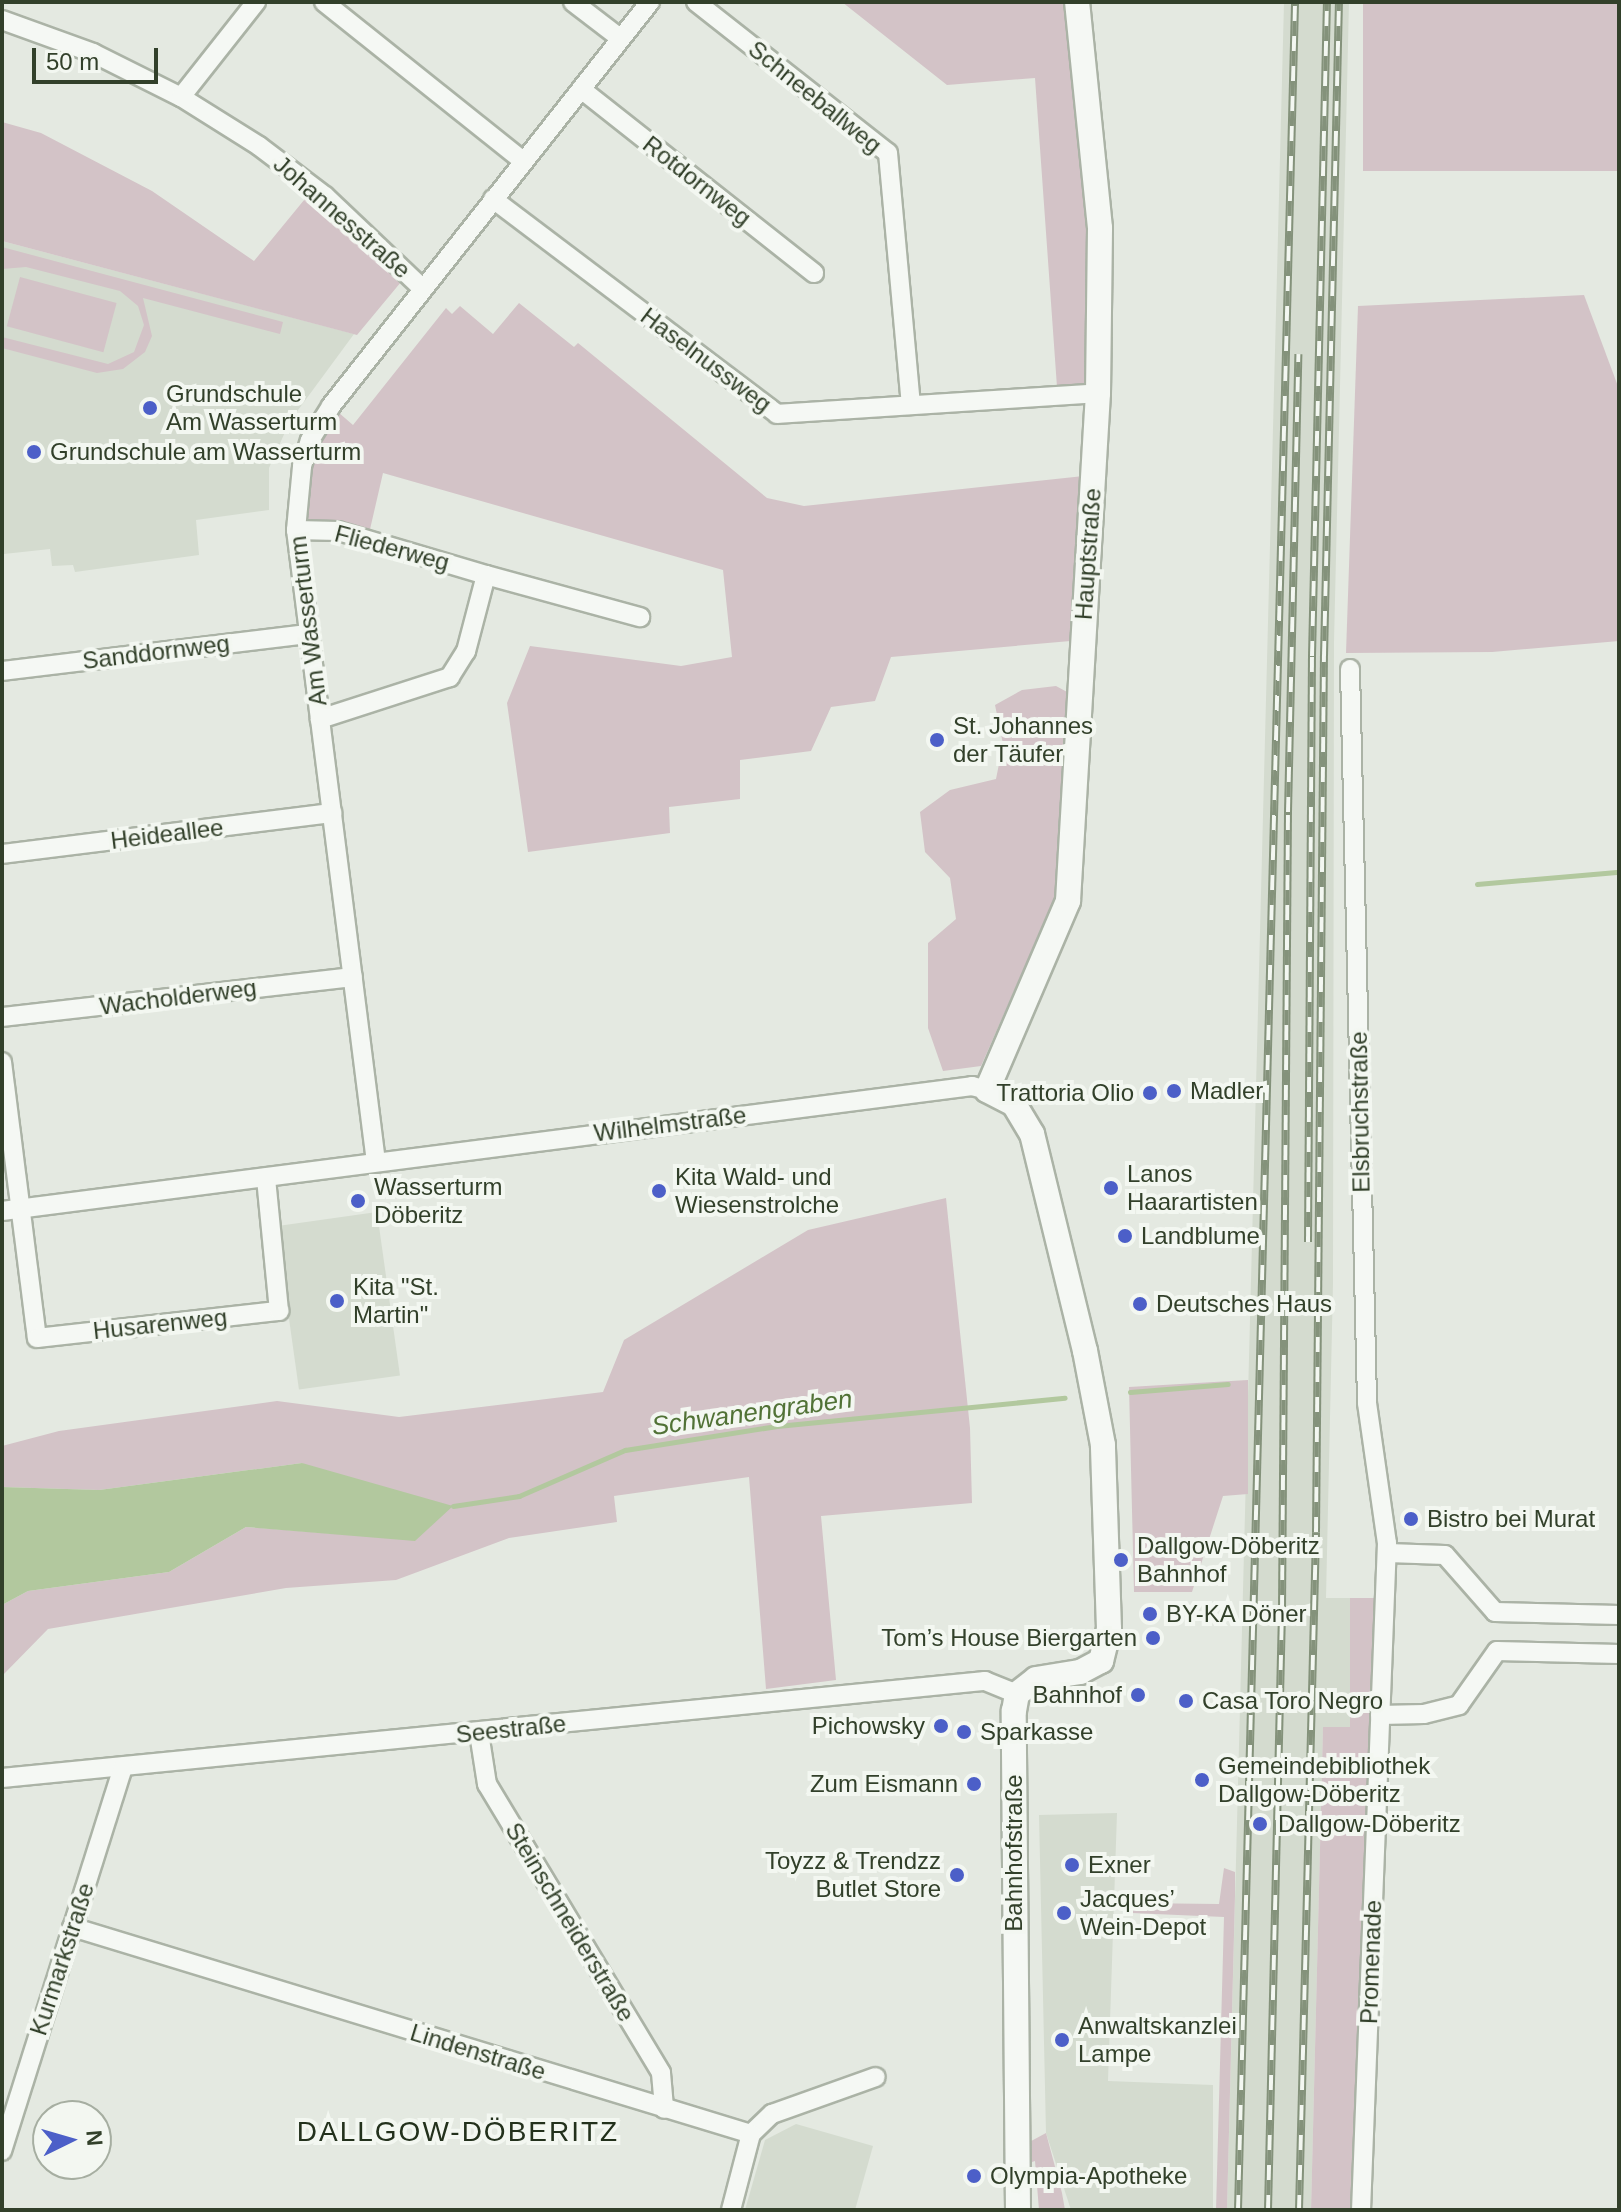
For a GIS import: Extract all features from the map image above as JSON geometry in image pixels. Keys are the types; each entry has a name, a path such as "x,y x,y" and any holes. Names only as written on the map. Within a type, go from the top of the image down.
{"street":[{"path":"181,97 256,2"},
{"path":"324,2 522,160"},
{"path":"573,2 620,38"},
{"name":"Am Wasserturm","path":"376,1162 296,530 310,440 522,160 650,2"},
{"name":"Schneeballweg","path":"696,2 888,153 911,405"},
{"name":"Hauptstraße","path":"987,1090 1068,901 1098,393 1100,228 1077,2"},
{"name":"Johannesstraße","path":"2,20 93,53 181,97 299,175 423,289"},
{"name":"Rotdornweg","path":"581,89 814,273"},
{"name":"Haselnussweg","path":"493,199 768,409 787,415 1098,393"},
{"name":"Fliederweg","path":"296,530 353,535 640,617"},
{"path":"320,719 450,677 466,651 486,575"},
{"name":"Sanddornweg","path":"2,671 309,634"},
{"name":"Elsbruchstraße","path":"1350,669 1367,1403 1386,1508 1388,1553 1380,1715"},
{"name":"Heideallee","path":"2,854 332,813"},
{"name":"Wacholderweg","path":"2,1017 353,977"},
{"path":"2,1062 22,1209"},
{"name":"Wilhelmstraße","path":"2,1211 972,1086 987,1090"},
{"path":"987,1090 1014,1104 1032,1134 1099,1415 1105,1478 1106,1651 1093,1668 1036,1679 1017,1694"},
{"name":"Husarenweg","path":"22,1209 37,1338 279,1311 266,1178"},
{"path":"1388,1553 1432,1551 1459,1566 1495,1612 1619,1615"},
{"path":"1380,1715 1441,1711 1459,1705 1469,1695 1497,1651 1619,1654"},
{"name":"Seestraße","path":"2,1778 985,1681 1017,1694"},
{"name":"Bahnhofstraße","path":"1017,1694 1018,2210"},
{"name":"Promenade","path":"1361,2210 1380,1715"},
{"name":"Steinschneiderstraße","path":"479,1733 487,1784 661,2073 664,2109"},
{"name":"Kurmarkstraße","path":"2,2151 7,2117 123,1767"},
{"name":"Lindenstraße","path":"72,1927 751,2134"},
{"path":"731,2210 751,2134 772,2114 876,2077"}],"shaded area":[{"path":"842,2 1069,2 1093,233 1088,387 1057,387 1035,78 947,85"},
{"path":"1284,2 1349,2 1334,642 1333,1283 1326,1598 1350,1598 1350,1728 1323,1728 1311,2210 1227,2210"},
{"path":"1363,2 1619,2 1619,171 1363,171"},
{"path":"2,122 41,133 152,191 254,261 309,194 401,282 357,335 2,241"},
{"name":"Grundschule Am Wasserturm","path":"2,241 354,334 290,421 269,468 269,510 196,520 199,555 75,572 73,565 52,566 50,549 4,554"},
{"path":"2,247 283,322 280,334 143,298 152,336 145,352 123,369 97,373 2,348 2,337 108,364 134,352 144,325 138,306 120,291 26,267 2,269"},
{"path":"20,277 117,303 103,352 7,326"},
{"path":"1584,295 1619,389 1619,641 1492,652 1346,653 1358,306"},
{"path":"519,303 574,347 578,343 767,498 804,506 1093,475 1082,640 891,657 875,701 831,707 811,751 740,760 740,799 669,807 670,833 528,852 507,703 530,646 681,666 732,657 723,570 383,473 368,538 296,530 302,466 331,406 353,425 446,308 452,314 460,306 493,334"},
{"path":"1056,686 1069,693 1056,896 981,1066 943,1071 928,1028 928,943 956,919 950,878 925,852 920,812 950,790 996,779 1003,744 995,705 1022,690"},
{"path":"946,1198 970,1428 972,1503 821,1516 836,1680 766,1689 749,1477 614,1496 617,1522 509,1538 396,1580 286,1588 48,1629 2,1676 2,1605 28,1591 169,1572 246,1527 415,1540 302,1463 99,1490 2,1487 2,1446 59,1431 277,1401 399,1417 603,1392 624,1340 808,1230"},
{"name":"Kita \"St. Martin\"","path":"377,1212 400,1375 299,1390 276,1226"},
{"path":"1248,1380 1248,1494 1223,1496 1192,1592 1134,1592 1129,1387"},
{"path":"302,1463 453,1506 415,1541 246,1527 169,1572 28,1591 2,1605 2,1487 99,1490"},
{"path":"1350,1598 1379,1598 1355,2210 1311,2210 1323,1727 1350,1727"},
{"path":"1117,1813 1108,2081 1213,2085 1213,2210 1071,2210 1046,2133 1039,1815"},
{"path":"1224,1868 1235,1872 1235,1896 1227,2210 1216,2210 1224,1917 1132,1913 1132,1903 1219,1904"},
{"path":"796,2124 873,2146 855,2210 745,2210 765,2140"},
{"path":"1046,2133 1065,2210 1039,2210 1035,2161 1023,2165 1022,2146"}],"waterway":[{"path":"1477,884 1616,872"},
{"name":"Schwanengraben","path":"1130,1392 1228,1384"},
{"name":"Schwanengraben","path":"453,1506 519,1496 625,1450 777,1426 1065,1398"}],"railway":[{"path":"1238,2210 1295,2"},
{"path":"1308,1242 1312,656 1327,2"},
{"path":"1299,2210 1316,1532 1324,656 1339,2"},
{"path":"1268,2210 1282,1610 1288,812 1298,354"}],"place":[{"name":"Grundschule Am Wasserturm","path":"150,408"},
{"name":"Grundschule am Wasserturm","path":"34,452"},
{"name":"St. Johannes der Täufer","path":"937,740"},
{"name":"Madler","path":"1174,1091"},
{"name":"Trattoria Olio","path":"1150,1093"},
{"name":"Lanos Haarartisten","path":"1111,1188"},
{"name":"Kita Wald- und Wiesenstrolche","path":"659,1191"},
{"name":"Wasserturm Döberitz","path":"358,1201"},
{"name":"Landblume","path":"1125,1236"},
{"name":"Kita \"St. Martin\"","path":"337,1301"},
{"name":"Deutsches Haus","path":"1140,1304"},
{"name":"Bistro bei Murat","path":"1411,1519"},
{"name":"Dallgow-Döberitz Bahnhof","path":"1121,1560"},
{"name":"BY-KA Döner","path":"1150,1614"},
{"name":"Tom’s House Biergarten","path":"1153,1638"},
{"name":"Bahnhof","path":"1138,1695"},
{"name":"Casa Toro Negro","path":"1186,1701"},
{"name":"Pichowsky","path":"941,1726"},
{"name":"Sparkasse","path":"964,1732"},
{"name":"Gemeindebibliothek Dallgow-Döberitz","path":"1202,1780"},
{"name":"Zum Eismann","path":"974,1784"},
{"name":"Dallgow-Döberitz","path":"1260,1824"},
{"name":"Exner","path":"1072,1865"},
{"name":"Toyzz & Trendzz Butlet Store","path":"957,1875"},
{"name":"Jacques’ Wein-Depot","path":"1064,1913"},
{"name":"Anwaltskanzlei Lampe","path":"1062,2040"},
{"name":"Olympia-Apotheke","path":"974,2176"}],"district":[{"name":"DALLGOW-DÖBERITZ","path":"458,2132"}]}
